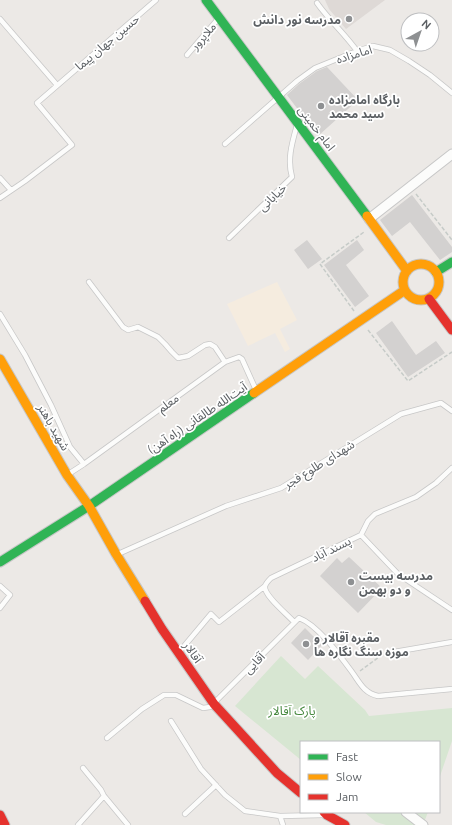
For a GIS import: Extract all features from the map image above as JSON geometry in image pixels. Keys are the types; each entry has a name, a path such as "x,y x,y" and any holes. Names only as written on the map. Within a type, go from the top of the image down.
{"street":[{"name":"امام خمینی","path":"206,0 408,271"},
{"path":"372,222 410,186 452,154"},
{"path":"436,272 452,262"},
{"path":"422,264 432,268 436,272 439,278 439,284 438,290 434,295 429,299 418,300 408,295 405,290 403,280 412,267 422,264"},
{"name":"(راه آهن) آیت‌الله طالقانی","path":"0,562 89,506 405,290"},
{"path":"429,299 452,330"},
{"name":"شهید باهنر","path":"0,359 67,475 89,506"},
{"name":"آقالار","path":"89,506 116,554 162,629 214,704 277,773 300,792"},
{"path":"407,813 423,825"},
{"path":"326,814 345,825"},
{"path":"0,815 5,825"}],"lane":[{"name":"حسین جهان پیما","path":"11,190 72,145 37,103 156,0"},
{"path":"317,3 323,12 358,51"},
{"name":"ملاپرور","path":"187,55 219,18"},
{"path":"0,19 57,85"},
{"name":"امامزاده","path":"225,144 298,80 315,68 373,46 390,50 409,61 430,75 452,93"},
{"name":"خیابانی","path":"229,238 292,177 289,168 290,155 297,122"},
{"path":"0,178 11,190 0,198"},
{"path":"89,282 123,327 128,330 138,327 158,337 178,358 188,356 205,345 210,344 215,347 225,362 239,357 242,359 257,391"},
{"path":"0,314 25,355 51,405 70,447 84,464"},
{"name":"معلم","path":"67,475 225,362"},
{"name":"شهدای طلوع فجر","path":"116,554 226,506 281,488 401,414 441,403 452,411"},
{"name":"پسند آباد","path":"178,652 211,614 219,622 265,586 271,578 361,535 368,521 375,514 416,497 452,468"},
{"path":"361,535 398,574 452,610"},
{"path":"0,586 10,596 0,608"},
{"path":"265,586 270,598 294,622 299,618 310,624 323,636 365,690 372,695 378,696 452,689"},
{"name":"آقایی","path":"214,704 294,622"},
{"path":"394,652 452,642"},
{"path":"107,738 142,709 164,695 176,695 203,708 210,707 214,704"},
{"path":"171,721 201,769 225,795 245,811 280,816 326,814"},
{"path":"82,768 128,825"},
{"path":"185,814 216,785"},
{"path":"78,825 104,796"},
{"path":"280,816 283,825"}],"path":[{"path":"410,186 452,240"},
{"path":"372,222 320,264 360,320 408,381 452,352"},
{"path":"354,675 379,657 394,652"}],"shaded area":[{"name":"مدرسه نور دانش","path":"325,0 385,0 346,29 329,9"},
{"path":"277,282 297,320 280,329 290,349 285,352 275,333 248,346 227,304"}],"green space":[{"name":"پارک آقالار","path":"281,656 305,679 318,666 365,710 369,716 452,708 452,741 440,776 440,741 300,741 300,759 235,706"},
{"path":"365,813 428,813 423,825 386,825 376,822"}],"building":[{"name":"بارگاه امامزاده سید محمد","path":"327,67 358,100 318,136 287,95 317,71"},
{"path":"412,195 452,247 452,252 440,260 410,222 392,236 380,220"},
{"path":"307,240 322,259 308,269 294,250"},
{"path":"357,240 364,250 346,265 369,296 355,307 324,265"},
{"path":"392,321 416,355 436,341 445,353 408,377 376,333"},
{"name":"مدرسه بیست و دو بهمن","path":"349,557 382,588 358,613 320,576 337,558 342,563"},
{"name":"مقبره آقالار و موزه سنگ نگاره ها","path":"305,628 322,645 308,660 291,643"}],"traffic: fast":[{"path":"206,0 367,216"},
{"path":"436,272 452,262"},
{"path":"0,562 89,506 254,393"}],"traffic: slow":[{"path":"367,216 407,271"},
{"path":"424,264 434,269 438,275 439,282 438,289 434,295 428,299 418,300 408,295 404,289 403,279 408,269 414,265 424,264"},
{"path":"254,393 405,290"},
{"path":"0,359 67,475 89,506 145,601"}],"traffic: jam":[{"path":"429,299 452,330"},
{"path":"145,601 162,629 214,704 277,773 300,792"},
{"path":"325,813 345,825"},
{"path":"0,815 5,825"}],"place":[{"name":"مدرسه نور دانش","path":"349,19"},
{"name":"بارگاه امامزاده سید محمد","path":"321,106"},
{"name":"مدرسه بیست و دو بهمن","path":"351,582"},
{"name":"مقبره آقالار و موزه سنگ نگاره ها","path":"306,644"}]}
